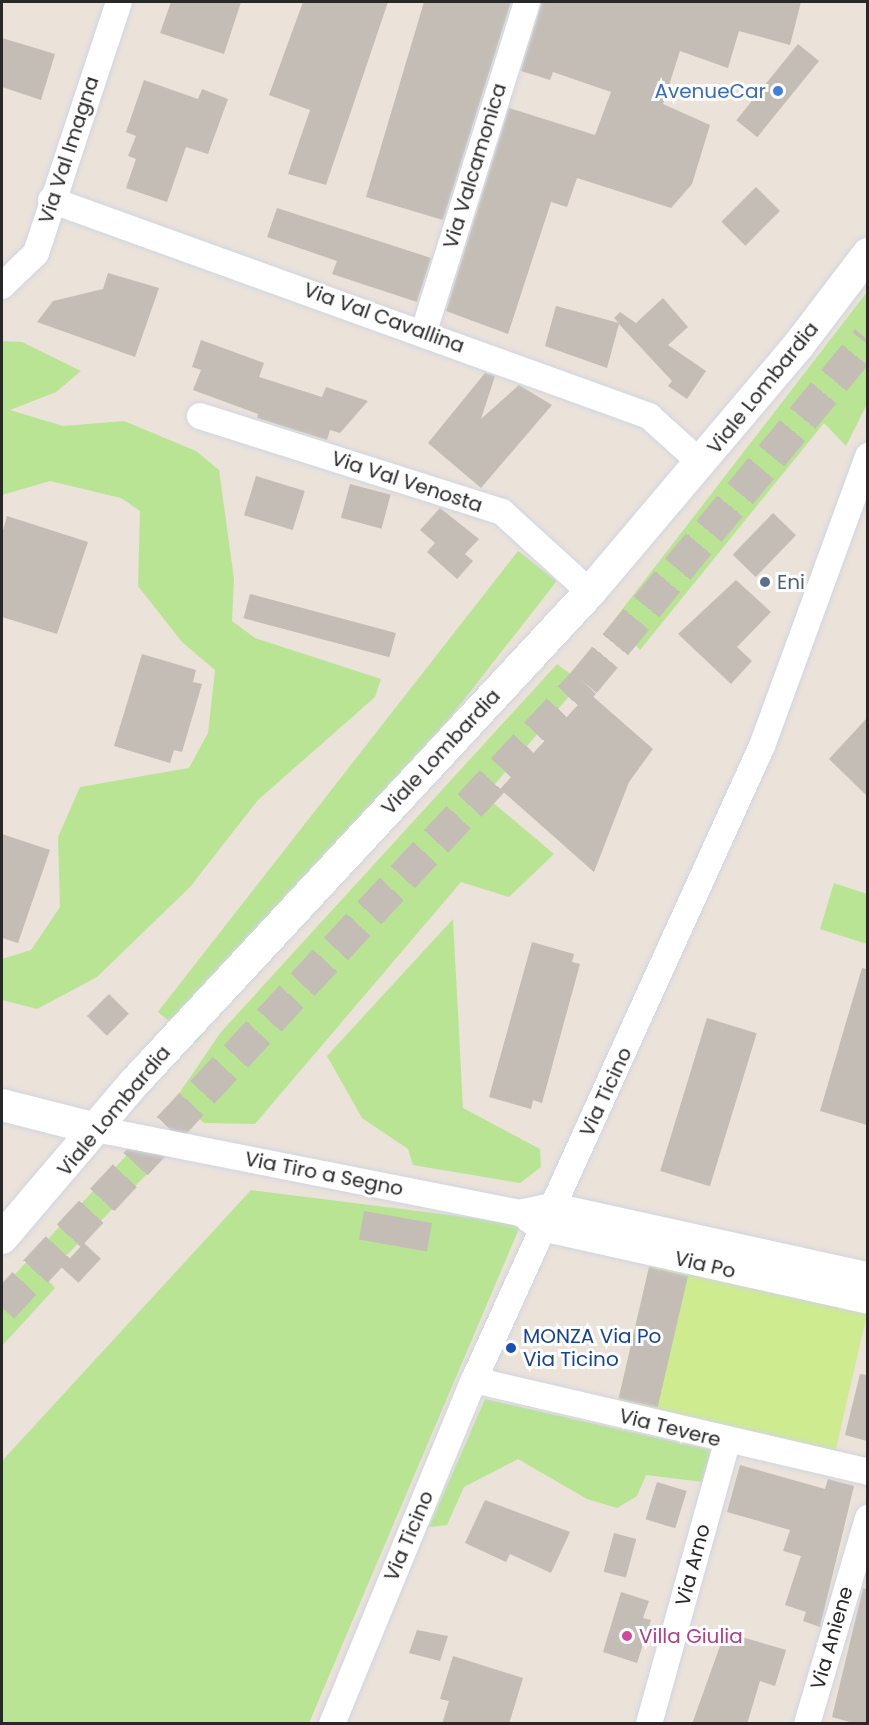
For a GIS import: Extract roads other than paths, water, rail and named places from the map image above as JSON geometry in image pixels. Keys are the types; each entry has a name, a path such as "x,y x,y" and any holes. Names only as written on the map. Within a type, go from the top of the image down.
{"street":[{"name":"Via Val Imagna","path":"2,286 36,253 51,200 119,2"},
{"name":"Via Valcamonica","path":"424,332 527,2"},
{"name":"Via Val Cavallina","path":"51,200 424,332 649,416 701,463"},
{"name":"Viale Lombardia","path":"2,1238 96,1129 590,592 701,463 867,254"},
{"name":"Via Val Venosta","path":"200,416 502,512 590,592"},
{"name":"Via Ticino","path":"332,1724 474,1380 762,746 867,456"},
{"path":"2,1106 96,1129"},
{"name":"Via Tiro a Segno","path":"96,1129 548,1217"},
{"name":"Via Po","path":"548,1217 867,1275"},
{"name":"Via Po","path":"548,1217 867,1301"},
{"name":"Via Tevere","path":"474,1380 727,1442 867,1472"},
{"name":"Via Arno","path":"649,1724 727,1442"},
{"name":"Via Aniene","path":"807,1724 867,1518"}],"tunnel":[{"path":"2,1307 584,682 868,339"}],"place":[{"name":"AvenueCar","path":"778,91"},
{"name":"Eni","path":"765,582"},
{"name":"MONZA Via Po Via Ticino","path":"511,1348"},
{"name":"Villa Giulia","path":"627,1636"}]}
